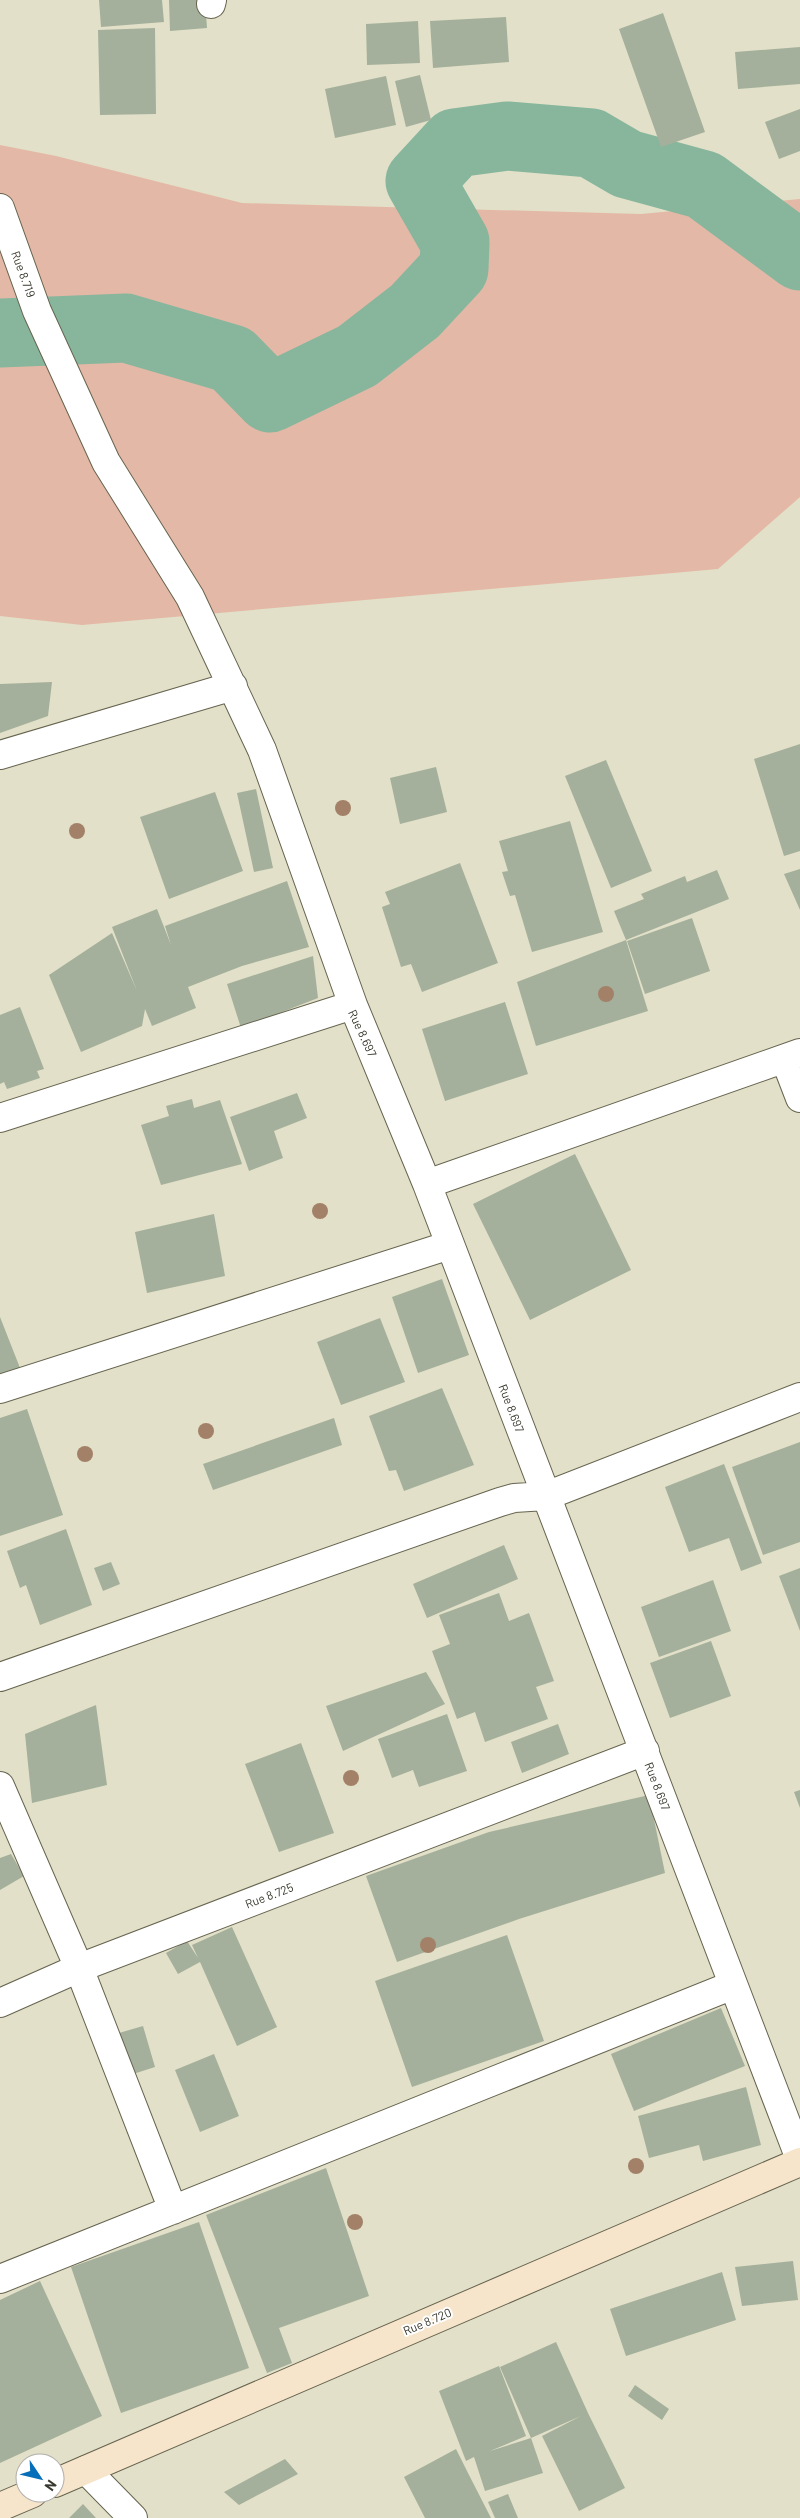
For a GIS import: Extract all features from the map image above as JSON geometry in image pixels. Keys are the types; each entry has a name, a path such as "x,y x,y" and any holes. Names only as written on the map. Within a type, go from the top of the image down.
{"main road":[{"name":"Rue 8.720","path":"65,2479 800,2160"},
{"path":"0,2507 15,2501"}],"street":[{"name":"Rue 8.719","path":"0,208 37,311 106,462 190,597 262,750 353,1005"},
{"path":"0,755 233,686"},
{"name":"Rue 8.697","path":"0,1118 353,1005 427,1184 800,2160"},
{"path":"427,1184 793,1056 800,1098"},
{"path":"0,1389 450,1245"},
{"path":"0,1677 500,1502 514,1498 546,1496 800,1397"},
{"name":"Rue 8.725","path":"0,2003 79,1968 645,1751"},
{"path":"0,1786 79,1968 173,2210"},
{"path":"0,2279 733,1985"},
{"path":"86,2470 133,2518"}],"shaded area":[{"path":"0,145 56,156 242,203 641,214 800,199 800,497 718,569 82,625 0,616"}],"building":[{"path":"99,0 162,0 164,22 101,27"},
{"path":"169,0 205,0 207,28 170,31"},
{"path":"663,13 705,132 661,147 619,29"},
{"path":"506,17 509,62 433,68 430,21"},
{"path":"418,21 420,63 367,65 366,24"},
{"path":"155,28 156,114 100,115 98,30"},
{"path":"800,47 800,84 738,89 735,52"},
{"path":"420,75 431,120 406,127 395,81"},
{"path":"386,76 396,125 335,138 325,89"},
{"path":"800,109 800,151 779,159 765,122"},
{"path":"52,682 48,716 0,733 0,684"},
{"path":"800,744 800,851 784,856 754,759"},
{"path":"606,760 652,871 611,888 565,776"},
{"path":"436,767 447,812 400,824 390,778"},
{"path":"256,789 273,868 254,872 237,793"},
{"path":"215,792 243,871 169,899 140,817"},
{"path":"570,821 603,932 532,952 515,895 510,896 502,872 508,871 499,841"},
{"path":"460,863 498,963 422,992 411,964 401,967 382,907 390,904 385,892"},
{"path":"800,869 800,910 784,874"},
{"path":"717,870 729,899 626,940 614,911 644,899 641,894 685,876 687,882"},
{"path":"287,881 309,947 242,966 188,987 196,1008 152,1026 145,1009 142,1026 81,1052 49,975 112,933 137,991 112,927 157,909 171,945 165,926"},
{"path":"692,918 710,971 645,994 627,941"},
{"path":"626,940 648,1011 536,1046 517,982"},
{"path":"313,956 318,998 241,1028 227,984"},
{"path":"505,1002 528,1074 445,1101 422,1029"},
{"path":"20,1007 44,1069 37,1071 40,1078 7,1089 4,1082 0,1084 0,1015"},
{"path":"297,1093 307,1118 274,1131 283,1158 249,1171 230,1117"},
{"path":"192,1099 194,1108 220,1100 242,1164 161,1185 141,1125 169,1116 166,1106"},
{"path":"575,1154 631,1270 530,1320 473,1204"},
{"path":"214,1214 225,1276 147,1293 135,1232"},
{"path":"442,1279 469,1355 418,1373 392,1297"},
{"path":"0,1317 22,1373 0,1381"},
{"path":"380,1318 405,1382 341,1405 317,1342"},
{"path":"442,1388 474,1465 404,1491 396,1470 389,1471 369,1416"},
{"path":"27,1409 63,1515 0,1536 0,1418"},
{"path":"334,1418 342,1445 213,1490 203,1464"},
{"path":"800,1442 800,1542 763,1555 732,1467"},
{"path":"724,1464 762,1563 741,1571 729,1538 689,1552 665,1487"},
{"path":"66,1529 92,1605 40,1625 26,1585 20,1588 7,1551"},
{"path":"504,1545 518,1579 427,1618 413,1584"},
{"path":"111,1562 120,1584 103,1591 94,1568"},
{"path":"800,1568 800,1631 779,1576"},
{"path":"713,1580 731,1631 659,1657 641,1607"},
{"path":"499,1593 509,1621 529,1613 554,1681 536,1687 548,1719 485,1742 475,1712 457,1719 432,1651 450,1644 439,1615"},
{"path":"711,1641 731,1696 670,1718 650,1663"},
{"path":"426,1672 445,1704 343,1751 326,1706"},
{"path":"96,1705 107,1785 32,1803 25,1734"},
{"path":"447,1714 467,1771 419,1787 413,1770 392,1778 378,1739"},
{"path":"558,1724 569,1754 522,1773 511,1742"},
{"path":"301,1743 334,1833 279,1852 245,1764"},
{"path":"800,1790 800,1808 794,1792"},
{"path":"649,1795 665,1873 519,1919 397,1962 366,1876 489,1832"},
{"path":"11,1854 24,1876 0,1890 0,1858"},
{"path":"232,1927 277,2027 237,2046 200,1962 178,1974 166,1953 187,1941 198,1958 192,1945"},
{"path":"507,1935 544,2041 412,2087 375,1981"},
{"path":"721,2008 745,2066 634,2111 611,2054"},
{"path":"143,2026 155,2067 130,2075 119,2033"},
{"path":"214,2054 239,2116 200,2132 175,2070"},
{"path":"746,2087 761,2145 703,2161 699,2145 649,2158 638,2116"},
{"path":"326,2168 369,2296 279,2328 292,2363 267,2373 206,2215"},
{"path":"199,2222 249,2368 121,2413 71,2267"},
{"path":"793,2261 798,2300 742,2306 735,2267"},
{"path":"722,2272 736,2320 626,2356 610,2309"},
{"path":"40,2281 102,2416 22,2453 15,2453 15,2456 0,2463 0,2300"},
{"path":"556,2342 625,2488 579,2511 542,2436 581,2416 531,2438 500,2367"},
{"path":"499,2366 526,2436 490,2451 531,2438 543,2473 485,2491 474,2457 466,2461 439,2391"},
{"path":"635,2385 669,2409 662,2420 628,2396"},
{"path":"456,2449 491,2518 425,2518 404,2477"},
{"path":"285,2459 298,2474 239,2505 224,2492"},
{"path":"508,2494 518,2518 495,2518 488,2502"},
{"path":"83,2504 96,2518 69,2518"}],"waterway":[{"path":"0,333 126,328 232,359 270,398 357,356 415,311 454,269 455,242 420,181 455,143 507,136 591,143 627,164 704,185 800,256"}]}
